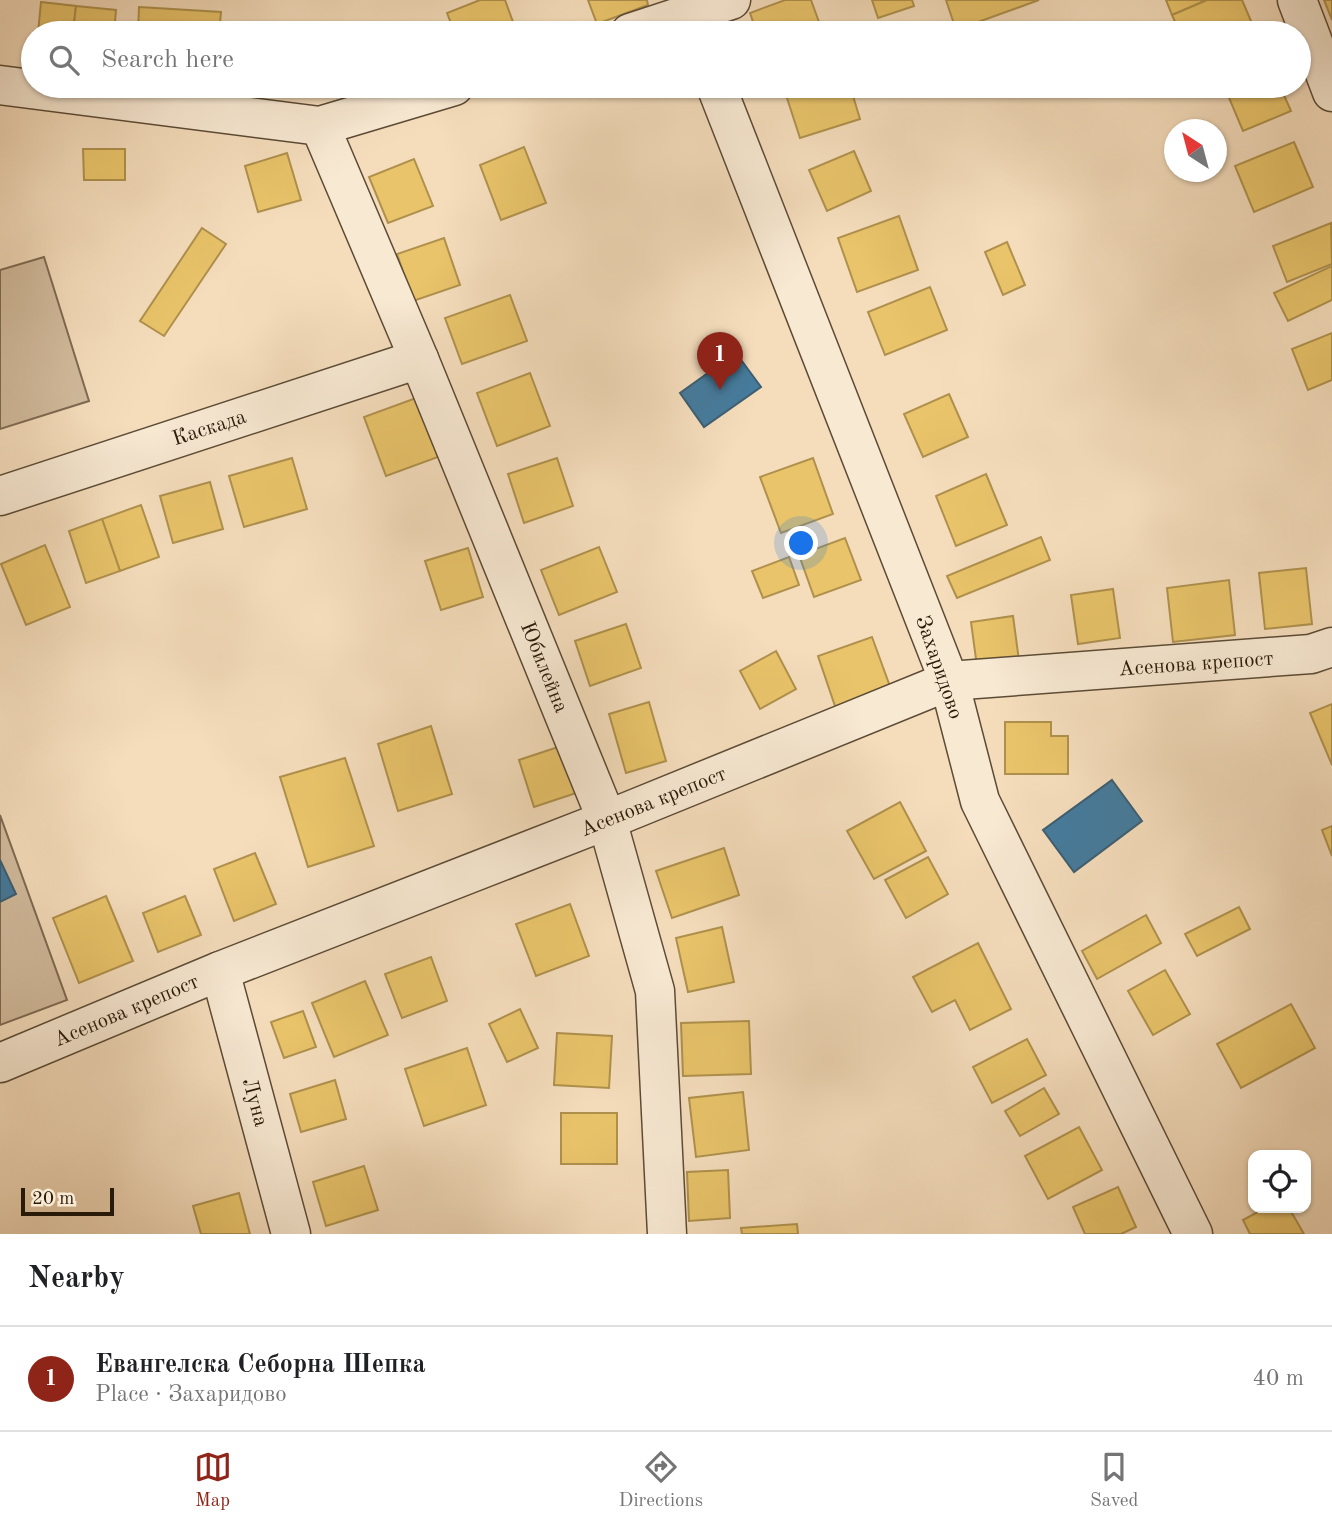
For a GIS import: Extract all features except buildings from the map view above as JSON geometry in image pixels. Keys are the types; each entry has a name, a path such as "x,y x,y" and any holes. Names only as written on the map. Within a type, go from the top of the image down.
{"street":[{"path":"672,21 731,0"},
{"path":"1297,0 1305,21"},
{"path":"1311,37 1332,92"},
{"path":"0,85 21,88"},
{"path":"101,98 320,126 414,98"},
{"name":"Захаридово","path":"721,98 949,681 980,801 1193,1234"},
{"name":"Юбилейна","path":"320,126 419,359 607,820 655,990 667,1234"},
{"name":"Каскада","path":"0,496 419,359"},
{"name":"Асенова крепост","path":"0,1063 220,971 607,820 949,681 1311,654 1332,647"},
{"name":"Луна","path":"220,971 291,1234"}],"shaded area":[{"path":"44,257 89,401 0,429 0,270"},
{"path":"0,815 67,1000 0,1025"}],"place":[{"name":"Евангелска Себорна Шепка","path":"720,390"}]}
